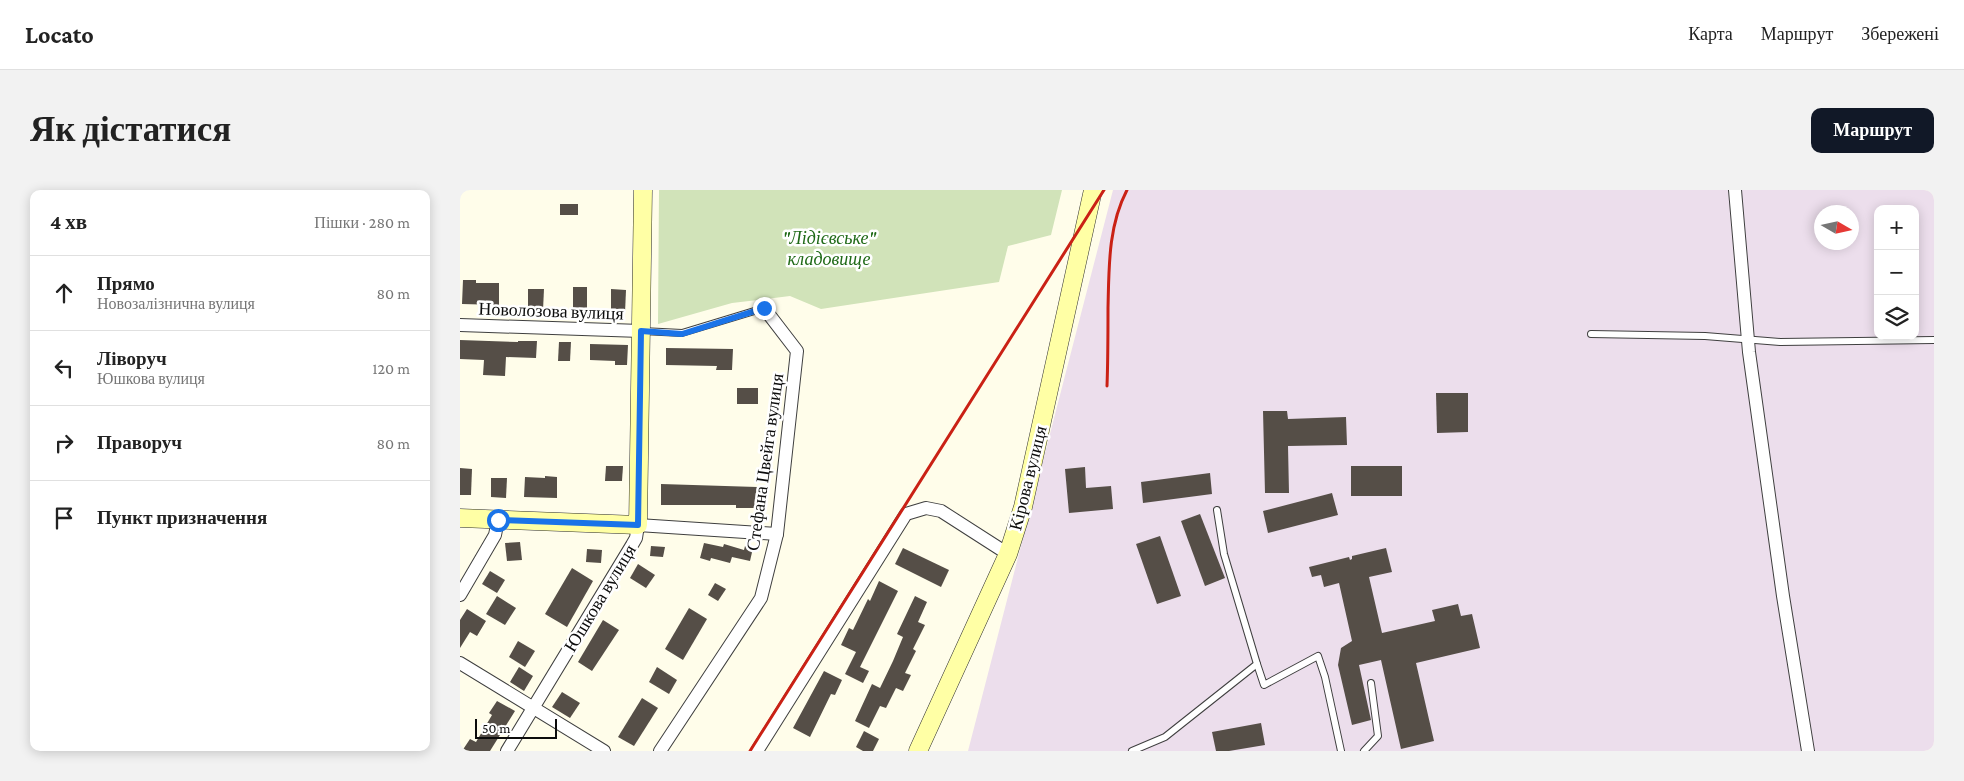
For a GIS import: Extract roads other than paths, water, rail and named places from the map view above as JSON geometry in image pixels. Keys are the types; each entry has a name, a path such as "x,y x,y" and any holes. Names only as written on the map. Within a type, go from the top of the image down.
{"main road":[{"name":"Юшкова вулиця","path":"638,525 643,190"},
{"name":"Кірова вулиця","path":"918,751 1008,554 1023,506 1093,190"},
{"path":"460,518 638,525"}],"street":[{"path":"1735,190 1749,352 1783,596 1808,751"},
{"name":"Стефана Цвейга вулиця","path":"660,751 761,598 777,534 797,351 764,308"},
{"name":"Новолозова вулиця","path":"460,325 641,331"},
{"path":"757,751 906,514 926,508 941,511 1008,554"},
{"path":"460,594 495,535 498,520"},
{"path":"638,525 777,534"},
{"name":"Юшкова вулиця","path":"507,751 632,545 636,538 638,525"},
{"path":"460,663 604,751"}],"lane":[{"path":"641,331 682,334 764,308"},
{"path":"1591,334 1705,336 1780,342 1934,340"},
{"path":"1217,510 1224,554 1264,685 1318,656 1327,686 1341,751"},
{"path":"1132,751 1165,737 1258,664"},
{"path":"1364,751 1378,736 1371,684"}],"railway":[{"path":"750,751 1104,190"},
{"path":"1107,386 1111,248 1116,218 1127,190"}],"park label":[{"name":"\"Лідієвське\" кладовище","path":"829,248"}]}
